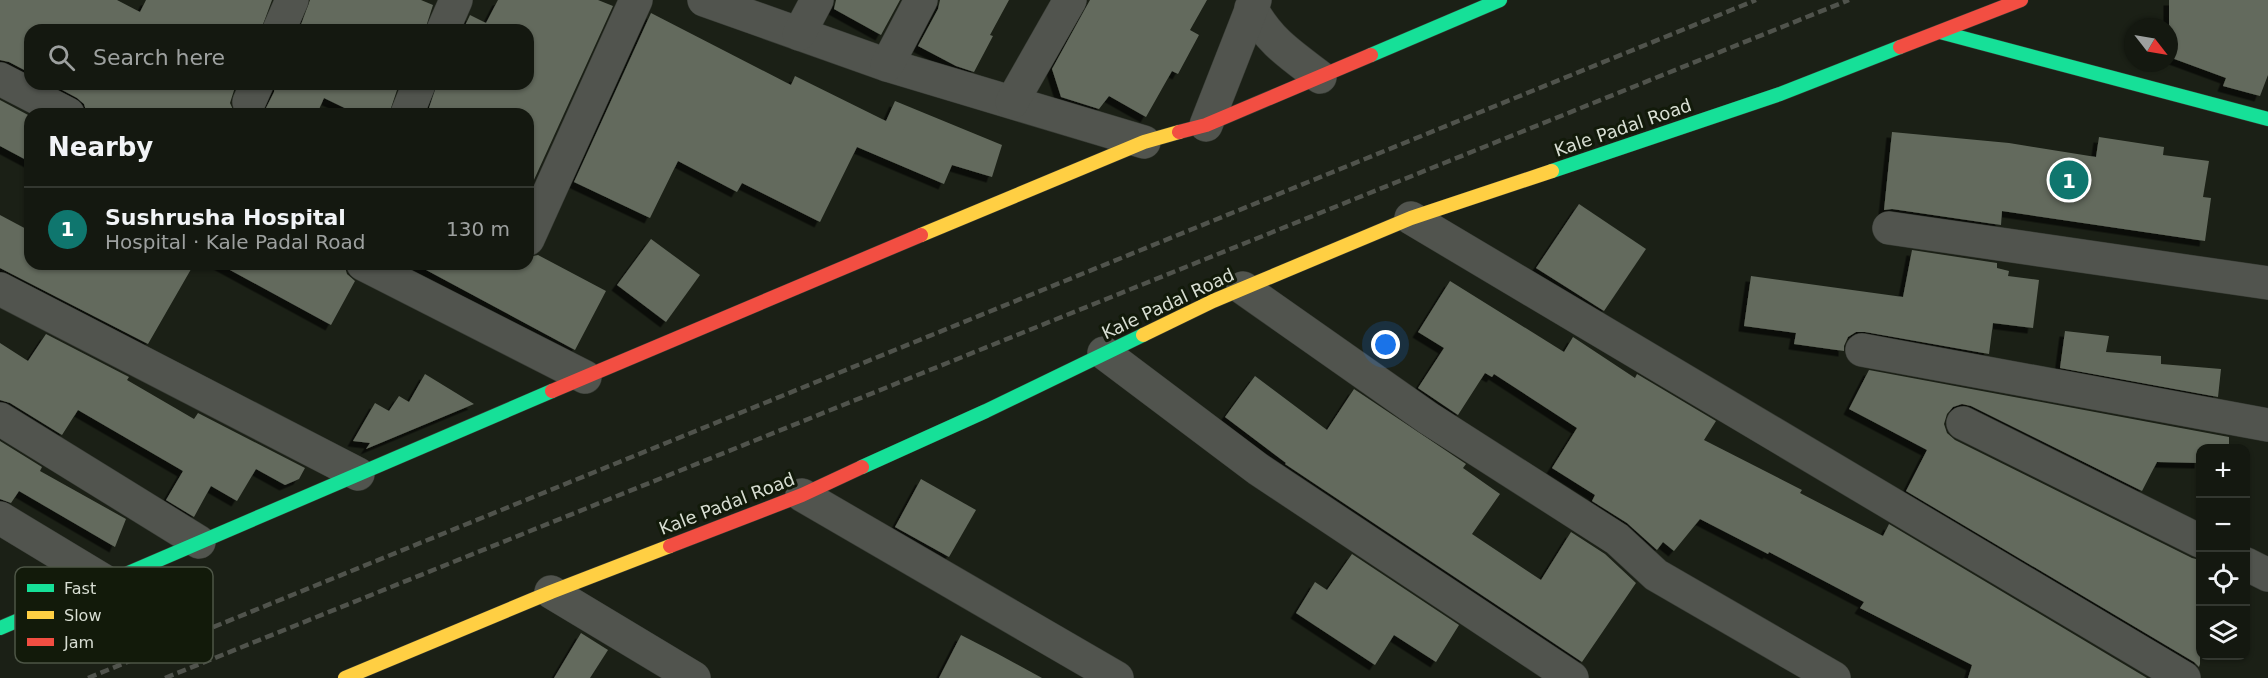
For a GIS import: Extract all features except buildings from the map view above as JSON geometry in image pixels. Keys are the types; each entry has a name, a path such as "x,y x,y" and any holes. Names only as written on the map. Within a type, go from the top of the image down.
{"street":[{"path":"282,24 292,0"},
{"path":"446,24 456,0"},
{"path":"534,226 636,0"},
{"path":"704,0 887,65 1144,142"},
{"path":"799,34 817,0"},
{"path":"887,65 921,0"},
{"path":"1012,102 1070,0"},
{"path":"141,567 1144,142 1206,125 1500,0"},
{"name":"Kale Padal Road","path":"357,677 551,592 802,495 986,411 1243,288 1411,218 1780,94 2021,0"},
{"path":"1253,4 1262,28 1272,40 1320,77"},
{"path":"1206,125 1253,4"},
{"path":"1940,32 2268,119"},
{"path":"0,79 56,108"},
{"path":"409,108 417,90"},
{"path":"1411,218 2184,678"},
{"path":"1889,228 2268,283"},
{"path":"375,270 585,377"},
{"path":"1243,288 1428,418 1617,539 1656,576 1834,678"},
{"path":"0,289 358,474"},
{"path":"1862,350 2268,425"},
{"path":"1104,353 1258,469 1573,678 1576,675 1581,678"},
{"path":"0,419 199,542"},
{"path":"1963,423 2196,540"},
{"path":"802,495 1117,678"},
{"path":"0,518 81,567"},
{"path":"2250,566 2268,575"},
{"path":"551,592 694,678"},
{"path":"0,628 15,621"}],"railway":[{"path":"213,627 1756,0"},
{"path":"213,659 1849,0"},
{"path":"88,678 125,663"},
{"path":"165,678 202,663"}],"traffic: fast":[{"path":"1371,55 1500,0"},
{"path":"1940,32 2268,119"},
{"path":"1552,171 1780,94 1900,47"},
{"path":"862,467 986,411 1143,335"},
{"path":"142,567 552,391"},
{"path":"0,628 15,622"}],"traffic: slow":[{"path":"921,235 1144,142 1179,132"},
{"path":"1143,335 1213,301 1411,218 1552,171"},
{"path":"345,678 551,592 670,546"}],"traffic: jam":[{"path":"1900,47 2021,0"},
{"path":"1179,132 1206,125 1371,55"},
{"path":"552,391 921,235"},
{"path":"670,546 802,495 862,467"}],"place":[{"name":"Sushrusha Hospital","path":"2069,180"}]}
